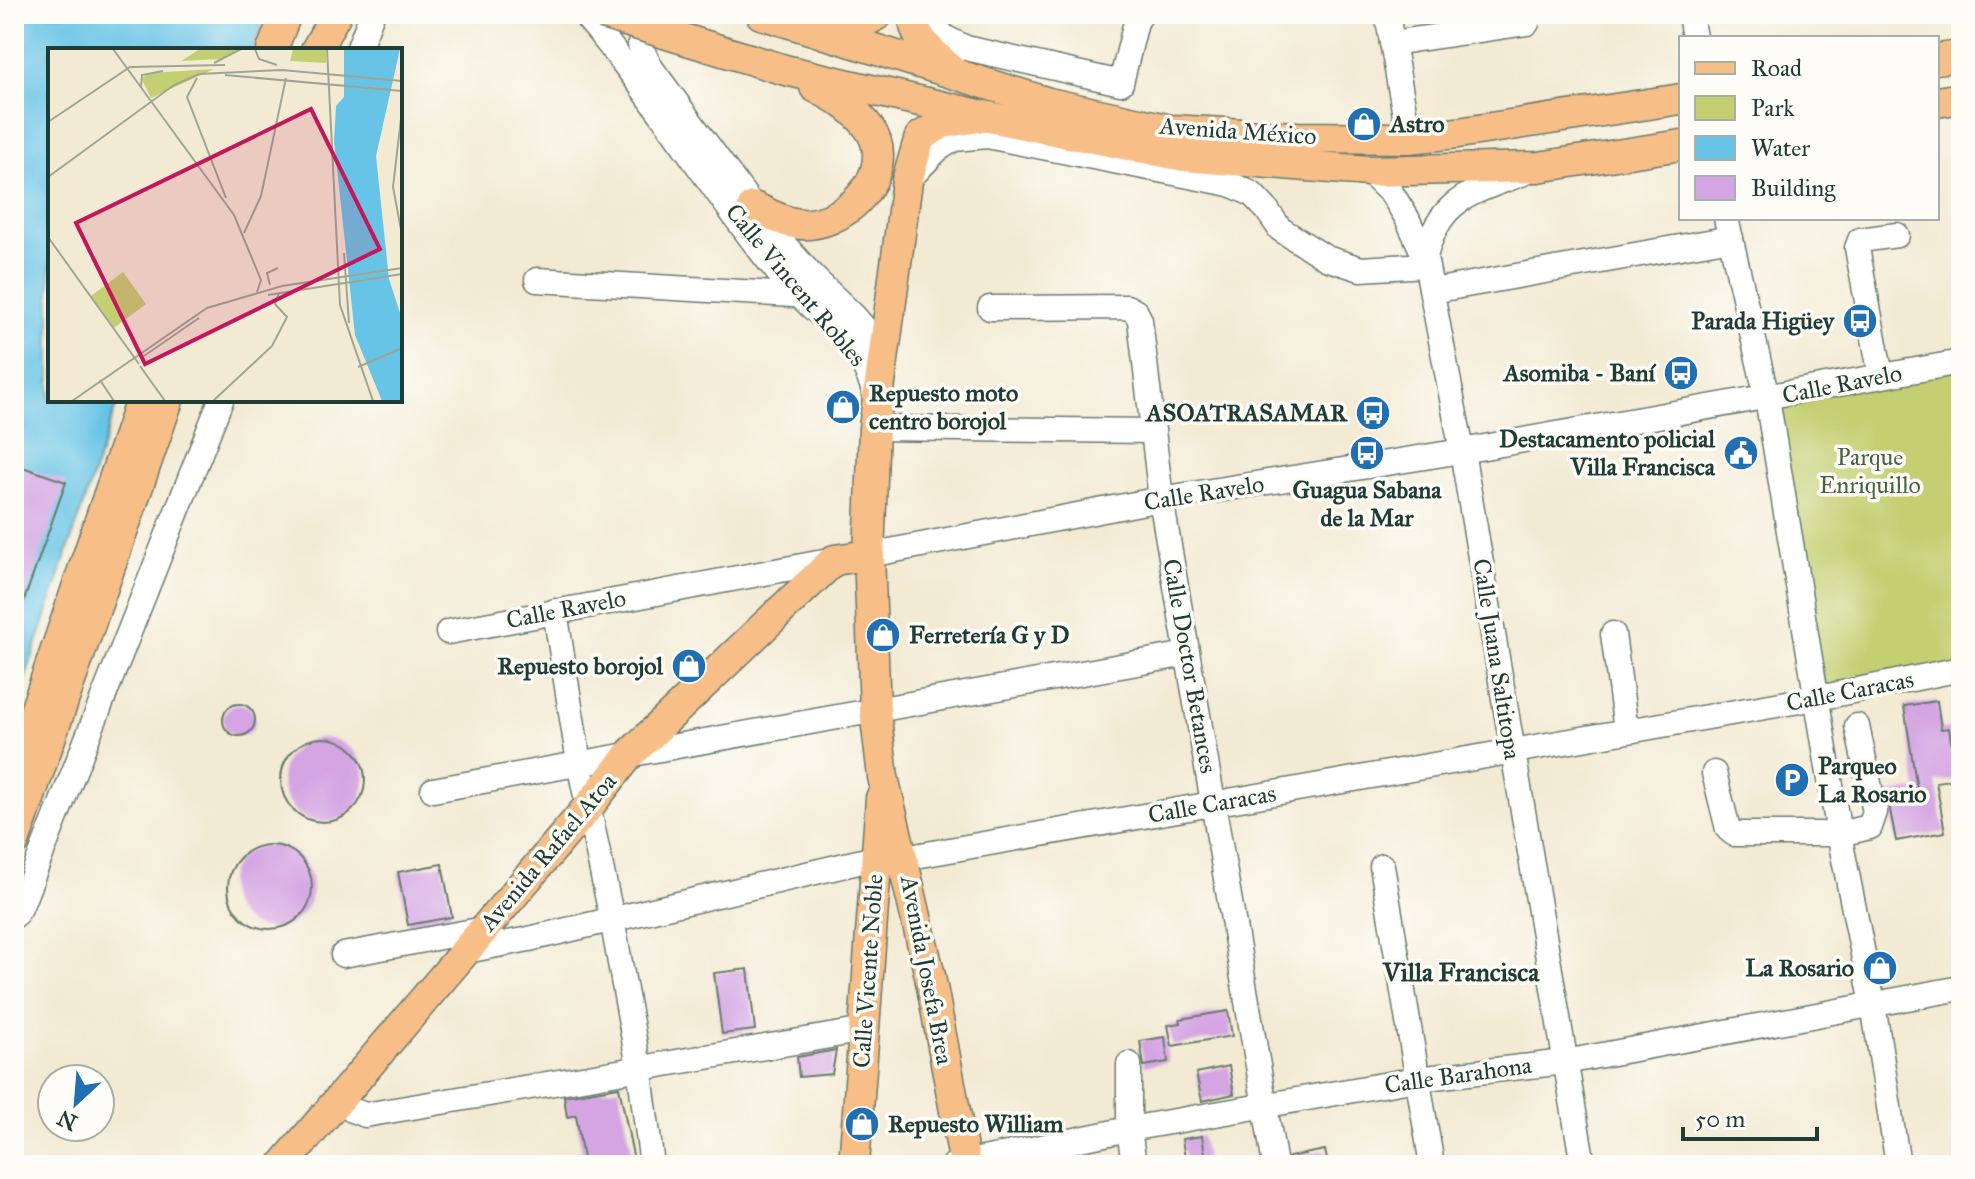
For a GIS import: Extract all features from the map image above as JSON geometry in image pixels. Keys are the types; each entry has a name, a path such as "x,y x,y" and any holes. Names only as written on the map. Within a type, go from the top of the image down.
{"main road":[{"path":"273,48 286,14"},
{"path":"317,48 336,14"},
{"name":"Avenida México","path":"603,14 785,70 984,116 1184,156 1368,171 1538,167 1679,145"},
{"name":"Avenida México","path":"761,14 1049,103 1171,130 1297,137 1409,138 1679,99"},
{"path":"824,34 857,27 878,14"},
{"path":"914,14 913,26 921,41 958,76"},
{"path":"1939,59 1961,56"},
{"path":"753,207 795,224 824,221 844,213 859,200 876,166 876,147 871,129 846,103 785,70"},
{"path":"1939,102 1961,98"},
{"name":"Avenida México","path":"875,414 907,181 920,137 943,123 984,116"},
{"path":"14,773 140,402"},
{"path":"14,842 167,402"},
{"name":"Calle Vincent Robles","path":"875,414 869,555 875,710 883,777"},
{"name":"Calle Ravelo","path":"834,560 869,555"},
{"name":"Avenida Rafael Atoa","path":"283,1165 629,755 834,560"},
{"name":"Avenida Josefa Brea","path":"883,777 890,858 930,976 961,1164"},
{"name":"Calle Vicente Noble","path":"854,1165 865,1030 890,858"}],"street":[{"path":"359,48 372,14"},
{"name":"Calle Vincent Robles","path":"584,14 625,63 757,247 800,297 841,332 857,351 868,369 875,414"},
{"path":"645,14 640,45 649,65 753,207 874,339 882,356"},
{"path":"925,14 944,37 966,48 1121,83 1136,22 1141,14"},
{"path":"1387,14 1409,138"},
{"path":"1690,14 1694,36"},
{"path":"1392,43 1527,23"},
{"path":"907,181 937,150 954,139 987,136 1230,184 1252,194 1280,229 1326,258 1361,269 1426,261 1431,233 1444,213 1467,195 1538,167"},
{"name":"Calle Juana Saltitopa","path":"1368,171 1392,194 1407,218 1426,261 1462,451 1583,1165"},
{"path":"1432,291 1728,228 1767,398 1839,834 1873,1004 1898,1165"},
{"path":"1881,376 1857,248 1860,240 1897,235"},
{"path":"537,280 800,297 832,295"},
{"name":"Calle Doctor Betances","path":"990,308 1127,307 1136,312 1140,320 1161,499 1275,1165"},
{"name":"Calle Ravelo","path":"869,555 1161,499 1462,451 1961,362"},
{"path":"14,916 220,402"},
{"path":"875,414 1153,431"},
{"name":"Calle Ravelo","path":"448,632 834,560"},
{"path":"555,611 579,763 639,1067 652,1165"},
{"path":"1613,634 1626,730"},
{"path":"433,790 1187,654"},
{"name":"Calle Caracas","path":"343,955 475,940 529,939 890,858 1213,804 1961,669"},
{"path":"1714,773 1728,829 1734,834 1839,834 1870,827 1875,812 1857,726"},
{"path":"1382,866 1432,1165"},
{"name":"Calle Barahona","path":"961,1164 1129,1129 1417,1079 1565,1062 1961,988"},
{"path":"339,1099 352,1110 365,1115 865,1030"},
{"path":"1129,1064 1129,1129 1134,1165"}],"green space":[{"name":"Parque Enriquillo","path":"1961,362 1961,669 1817,697 1767,398"}],"water":[{"path":"14,14 267,14 253,48 48,48 48,402 117,402 14,712"}],"building":[{"path":"14,464 66,482 16,623 14,623"},
{"path":"1937,701 1941,729 1949,728 1957,779 1936,782 1945,832 1896,841 1887,794 1917,789 1904,706"},
{"path":"239,704 250,709 255,720 250,731 239,736 228,731 223,720 228,709"},
{"path":"323,738 339,741 353,750 362,764 365,780 362,796 353,810 339,819 323,822 307,819 293,810 284,796 281,780 284,764 293,750 307,741"},
{"path":"270,845 286,848 300,857 309,871 312,887 309,903 300,917 286,926 270,929 254,926 240,917 231,903 228,887 231,871 240,857 254,848"},
{"path":"442,864 452,917 408,925 398,872"},
{"path":"748,969 755,1030 722,1034 714,973"},
{"path":"1228,1011 1232,1036 1172,1046 1168,1025 1181,1023 1180,1019"},
{"path":"1165,1037 1168,1062 1144,1066 1140,1041"},
{"path":"836,1050 832,1074 799,1077 797,1057"},
{"path":"1229,1066 1234,1094 1202,1101 1196,1073"},
{"path":"619,1087 635,1165 584,1165 576,1115 567,1117 564,1096"},
{"path":"1202,1136 1206,1160 1186,1164 1182,1139"},
{"path":"1325,1150 1328,1165 1290,1165 1289,1157"}],"place":[{"name":"Astro","path":"1364,124"},
{"name":"Parada Higüey","path":"1860,321"},
{"name":"Asomiba - Baní","path":"1681,373"},
{"name":"Repuesto moto centro borojol","path":"843,407"},
{"name":"ASOATRASAMAR","path":"1373,413"},
{"name":"Guagua Sabana de la Mar","path":"1367,453"},
{"name":"Destacamento policial Villa Francisca","path":"1741,453"},
{"name":"Ferretería G y D","path":"883,635"},
{"name":"Repuesto borojol","path":"689,666"},
{"name":"Parqueo La Rosario","path":"1792,780"},
{"name":"La Rosario","path":"1880,968"},
{"name":"Repuesto William","path":"862,1124"}],"district":[{"name":"Villa Francisca","path":"1461,972"}]}
